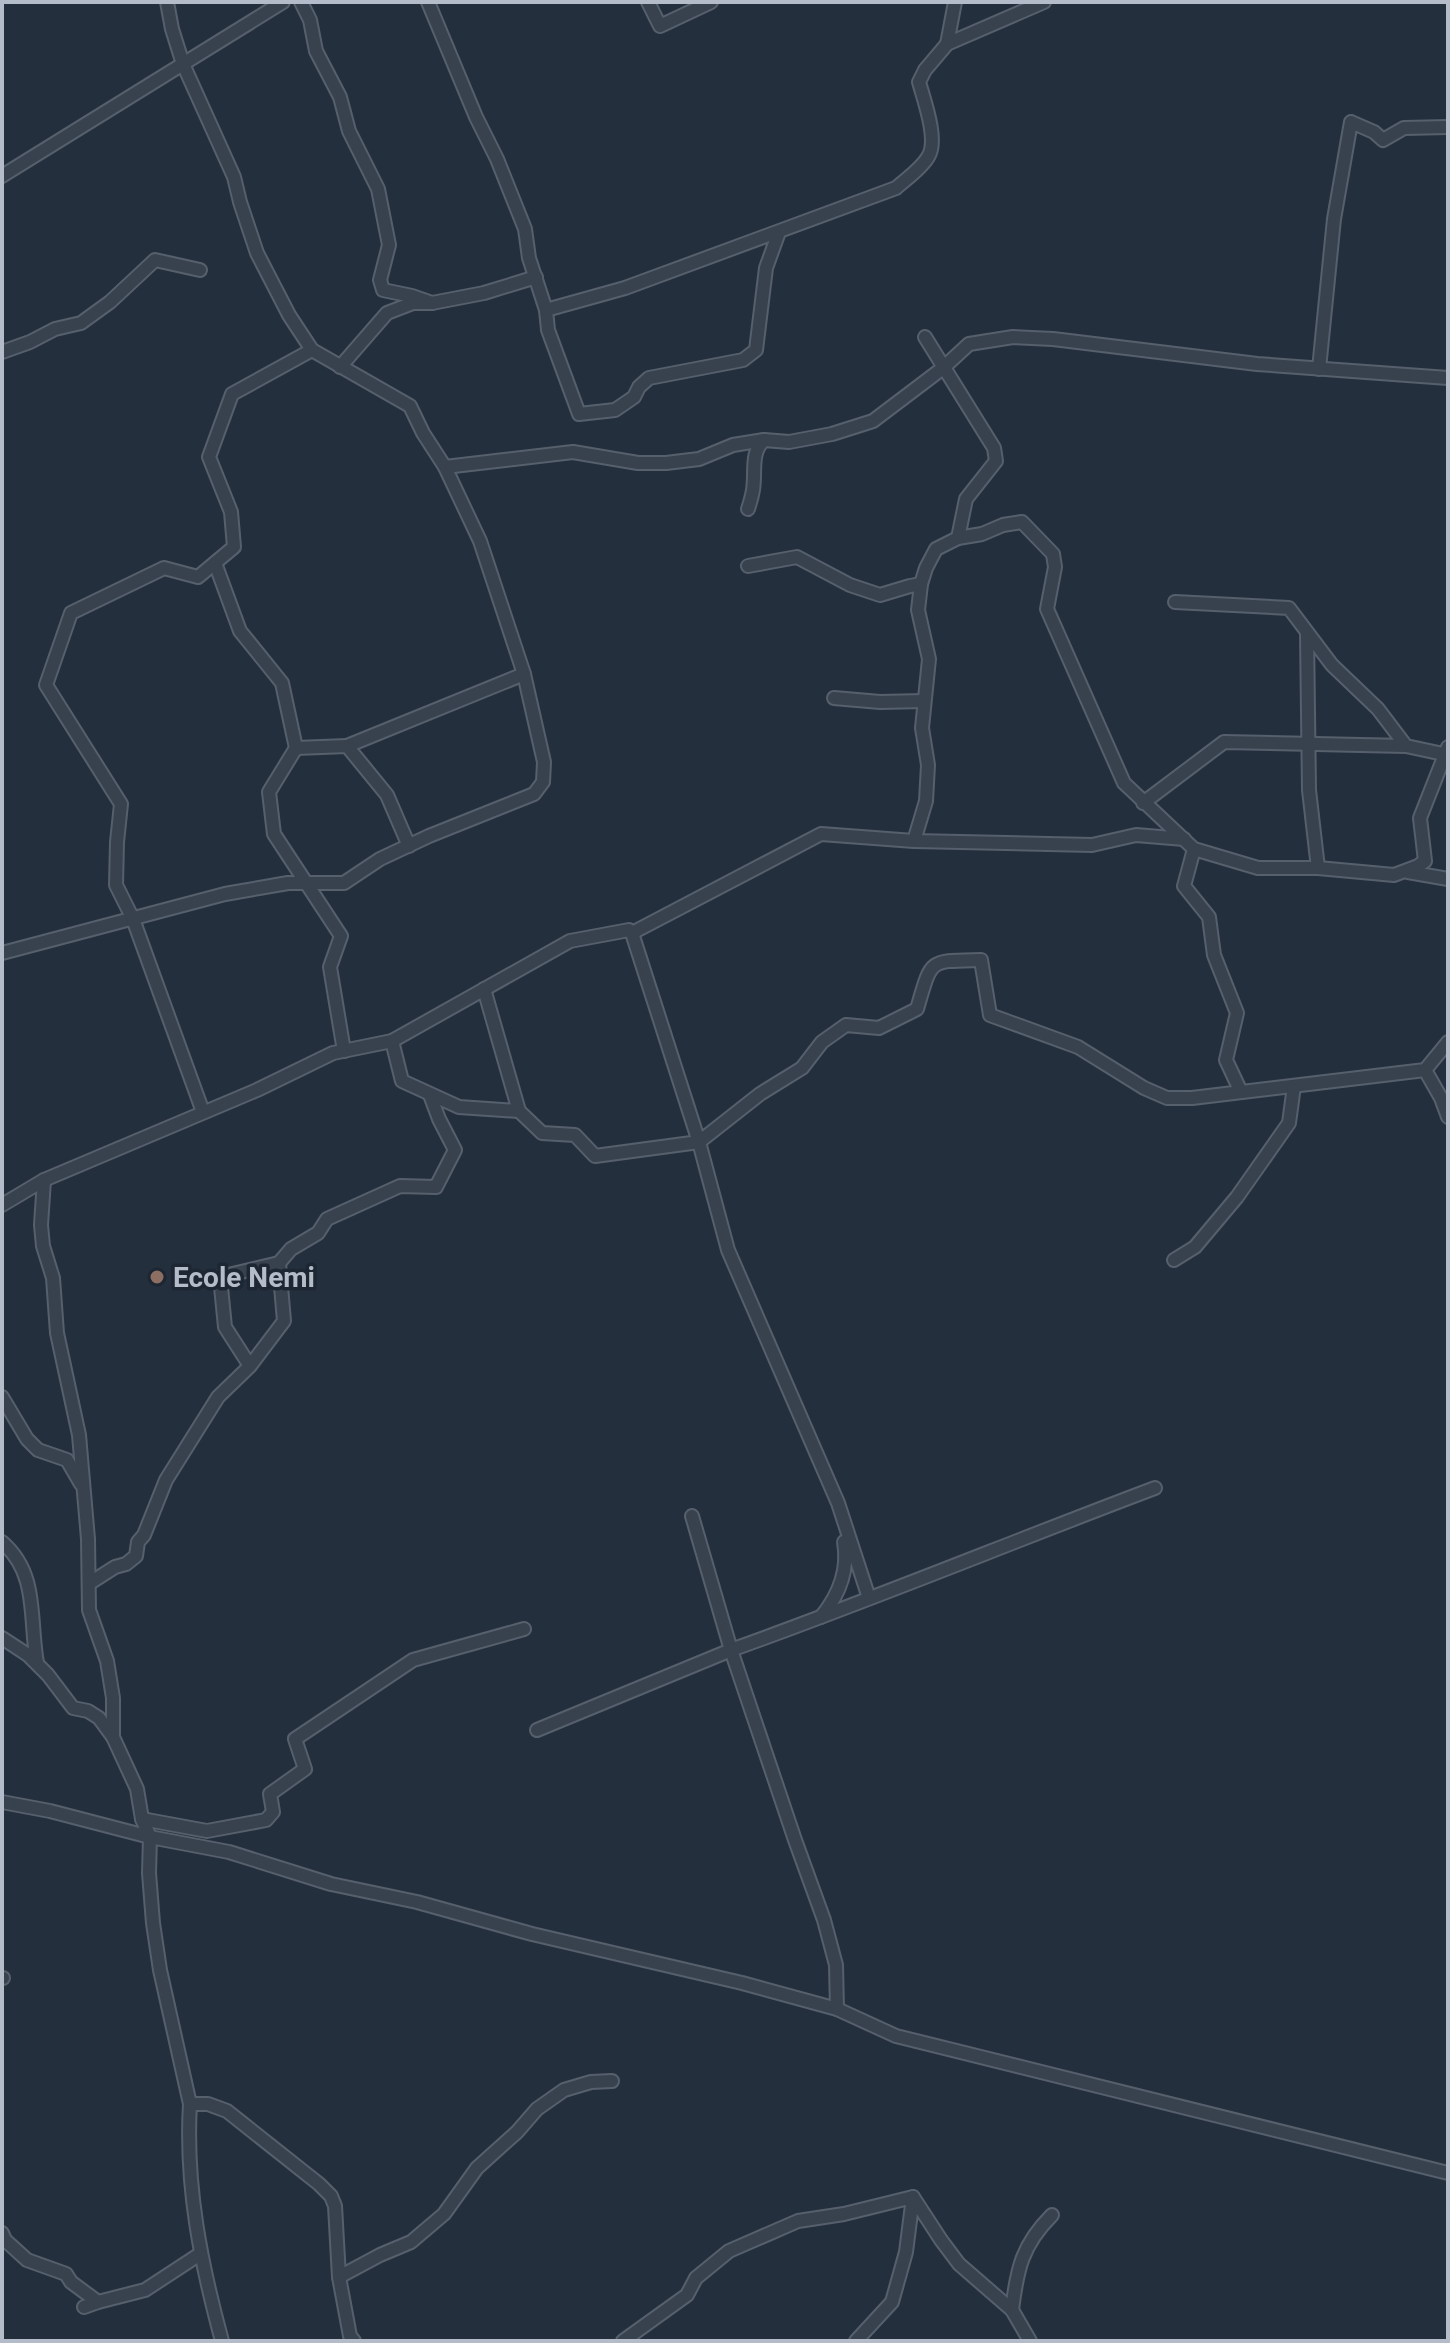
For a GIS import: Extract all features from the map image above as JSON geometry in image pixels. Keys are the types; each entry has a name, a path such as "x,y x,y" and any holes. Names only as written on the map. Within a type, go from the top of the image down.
{"street":[{"path":"2,953 225,894 288,883 344,883 380,859 534,794 543,782 544,762 524,674 480,541 445,467 410,406 312,350 289,315 257,253 234,177 183,64 167,2"},
{"path":"2,176 283,2"},
{"path":"301,2 310,20 316,51 340,97 349,131 378,189 389,245 380,280 383,290 432,303"},
{"path":"428,2 525,229 529,258 546,310 548,330 579,414 615,410 634,397 649,378 743,360 756,350 766,268 779,232"},
{"path":"648,2 660,26 711,2"},
{"path":"947,44 955,2"},
{"path":"546,310 625,288 891,191 929,157 932,147 919,82 925,70 947,44 1044,2"},
{"path":"1319,369 1334,219 1351,122 1374,132 1383,140 1404,128 1448,127"},
{"path":"2,352 55,329 81,323 110,302 155,260 200,270"},
{"path":"340,367 387,313 413,303 432,303 484,293 536,277"},
{"path":"925,337 994,448 996,461 966,499 958,538"},
{"path":"445,467 573,452 638,463 666,463 699,459 733,445 764,440 789,442 832,434 873,421 943,368 969,344 1013,337 1053,339 1257,364 1448,378"},
{"path":"203,1112 133,919 116,885 121,804 46,685 71,613 164,568 198,577 234,547 231,512 209,457 232,394 312,350"},
{"path":"748,509 753,489 754,458 764,440"},
{"path":"914,841 926,801 928,765 922,728 929,659 918,610 921,584 936,549 958,538 982,534 1003,525 1022,522 1053,554 1055,567 1047,609 1124,783 1143,803 1194,849 1258,868 1318,868 1394,875 1405,871 1425,861 1420,818 1447,752 1406,746 1224,742 1143,803"},
{"path":"748,566 797,557 850,585 880,595 921,584"},
{"path":"215,563 240,631 282,683 296,748 269,792 274,834 341,936 330,967 344,1051"},
{"path":"1175,602 1289,608 1332,665 1378,709 1406,746"},
{"path":"1307,634 1309,790 1318,868"},
{"path":"296,748 347,746 524,674"},
{"path":"834,698 880,702 924,701"},
{"path":"347,746 387,795 409,846"},
{"path":"632,933 821,834 914,841 1092,845 1136,835 1184,839"},
{"path":"1194,849 1184,886 1209,917 1214,955 1237,1013 1226,1060 1241,1092"},
{"path":"1405,871 1448,879"},
{"path":"2,1205 44,1180 257,1090 333,1053 392,1041 570,941 629,930 699,1142 728,1250 838,1503 869,1598"},
{"path":"484,989 519,1111 542,1133 575,1135 595,1156 699,1142 760,1094 802,1068 822,1042 846,1025 879,1028 917,1009 929,970 942,961 981,960 990,1015 1078,1047 1167,1098 1192,1098 1425,1070 1448,1042"},
{"path":"392,1041 402,1081 459,1107 519,1111"},
{"path":"1425,1070 1448,1117"},
{"path":"1174,1260 1195,1247 1237,1197 1289,1123 1294,1086"},
{"path":"250,1366 225,1327 220,1277 279,1263 291,1249 318,1233 327,1219 400,1186 436,1187 455,1150 430,1095"},
{"path":"44,1180 43,1246 53,1278 59,1344 79,1435 88,1539 89,1610 107,1661 113,1698 113,1737"},
{"path":"90,1583 136,1556 138,1542 144,1535 166,1480 218,1397 250,1366 284,1321 279,1263"},
{"path":"2,1397 27,1439 38,1450 67,1460 83,1487"},
{"path":"537,1730 731,1650 1155,1488"},
{"path":"820,1618 837,1595 847,1558 838,1503"},
{"path":"692,1516 731,1650 824,1920 836,1965 837,2009"},
{"path":"2,1542 19,1559 27,1575 38,1666"},
{"path":"142,1819 207,1831 266,1820 273,1812 270,1794 305,1769 295,1739 413,1660 524,1629"},
{"path":"2,1638 28,1655 73,1708 88,1711 99,1718 113,1737 137,1789 142,1819 150,1837 149,1873 160,1970 190,2104 192,2182 200,2254 222,2341"},
{"path":"2,1802 229,1852 331,1884 417,1902 532,1934 727,1979 837,2009 896,2036 1448,2173"},
{"path":"339,2277 411,2242 444,2214 477,2168 537,2109 564,2090 591,2082 612,2081"},
{"path":"190,2104 208,2104 227,2111 297,2165 331,2196 335,2206 339,2277 350,2336 354,2341"},
{"path":"913,2197 959,2264 1012,2310 1030,2341"},
{"path":"623,2341 687,2295 696,2278 729,2251 798,2221 844,2214 913,2197"},
{"path":"856,2341 892,2302 906,2252 913,2197"},
{"path":"1012,2310 1020,2262 1029,2244 1052,2215"},
{"path":"4,2237 27,2260 66,2274 71,2282 98,2302"},
{"path":"2,2256 4,2237"},
{"path":"84,2307 145,2290 200,2254"}],"place":[{"name":"Ecole Nemi","path":"157,1277"}]}
